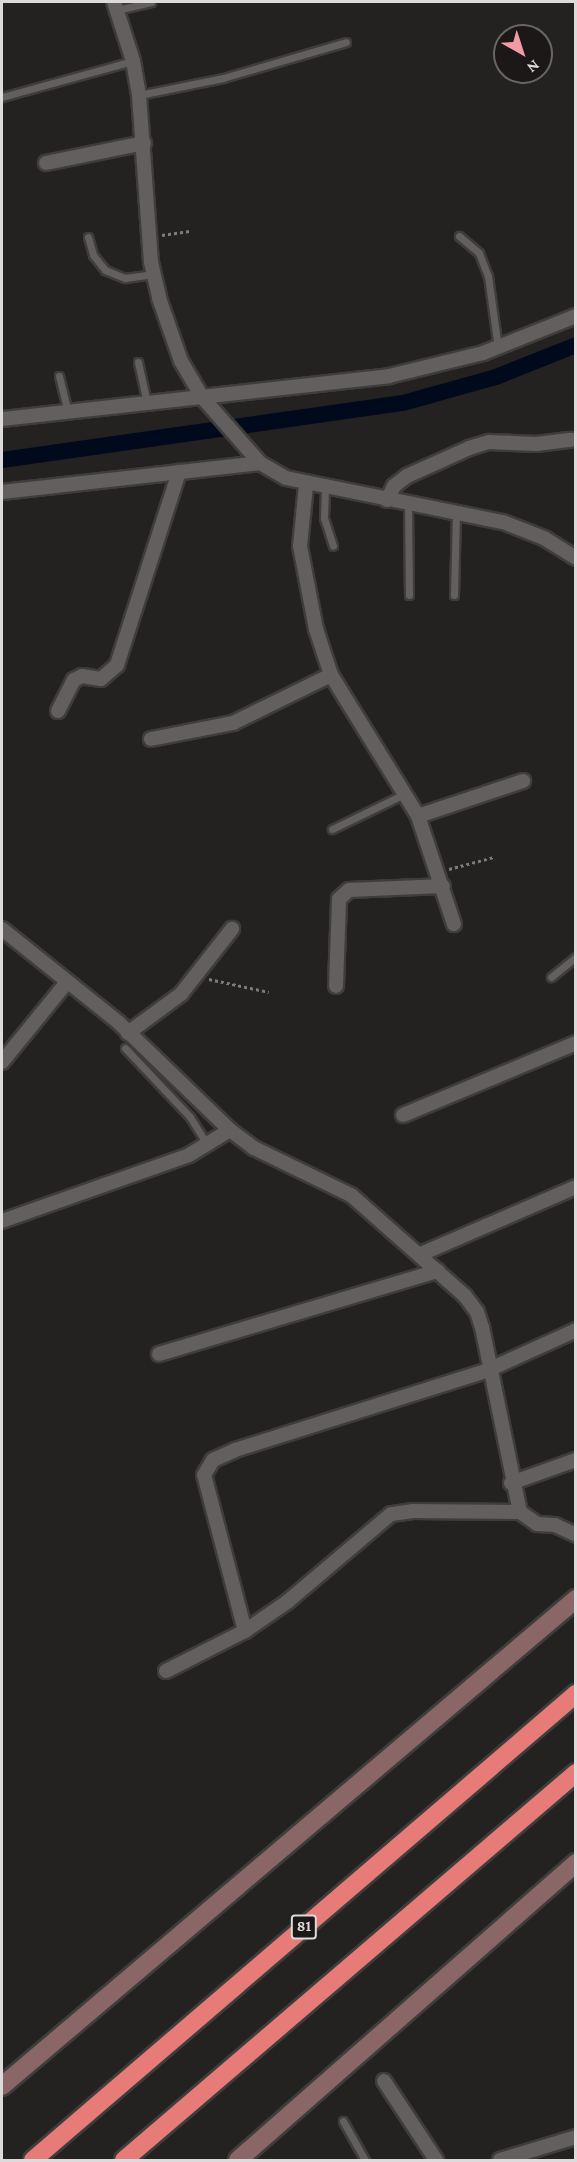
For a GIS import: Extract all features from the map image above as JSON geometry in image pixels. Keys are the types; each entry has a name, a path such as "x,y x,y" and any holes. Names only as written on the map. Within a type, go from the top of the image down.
{"highway":[{"name":"81","path":"33,2160 576,1694"},
{"path":"124,2160 576,1773"}],"main road":[{"path":"2,2086 576,1599"},
{"path":"238,2160 576,1863"}],"street":[{"path":"115,6 133,61 139,95 149,237 154,274 181,361 202,397 260,463 306,485 502,522 544,538 576,558"},
{"path":"46,163 144,143"},
{"path":"2,419 389,376 437,368 498,348 576,316"},
{"path":"387,500 394,486 407,476 469,448 489,442 536,444 571,440"},
{"path":"2,492 260,463"},
{"path":"58,711 74,680 82,676 102,679 117,665 178,472"},
{"path":"306,485 300,546 316,629 331,675 346,705 407,793 418,816 454,924"},
{"path":"151,739 233,723 331,675"},
{"path":"418,816 523,781"},
{"path":"336,986 339,899 349,890 443,886"},
{"path":"2,928 128,1033 230,1130 254,1148 351,1195 421,1254 477,1312 511,1483 520,1512"},
{"path":"128,1033 181,994 232,929"},
{"path":"2,1062 67,982"},
{"path":"403,1115 576,1043"},
{"path":"2,1221 208,1146 230,1130"},
{"path":"421,1254 576,1187"},
{"path":"159,1354 438,1271"},
{"path":"245,1631 207,1493 204,1475 213,1460 488,1370 576,1330"},
{"path":"511,1483 576,1460"},
{"path":"166,1671 245,1631 287,1602 392,1514 413,1511 520,1512 537,1524 555,1526 576,1535"},
{"path":"384,2081 436,2160"},
{"path":"500,2160 576,2137"}],"lane":[{"path":"115,6 151,2"},
{"path":"139,95 223,78 346,42"},
{"path":"2,97 133,61"},
{"path":"459,236 479,253 488,276 498,348"},
{"path":"88,237 93,255 105,270 125,278 154,274"},
{"path":"138,362 147,403"},
{"path":"59,376 68,412"},
{"path":"325,489 324,518 333,546"},
{"path":"408,504 409,595"},
{"path":"454,595 456,514"},
{"path":"332,829 407,793"},
{"path":"551,977 576,957"},
{"path":"125,1048 190,1118 208,1146"},
{"path":"343,2121 365,2160"}],"path":[{"path":"149,237 190,231"},
{"path":"438,872 494,857"},
{"path":"197,975 269,992"}],"waterway":[{"path":"2,460 403,403 496,377 576,345"}]}
